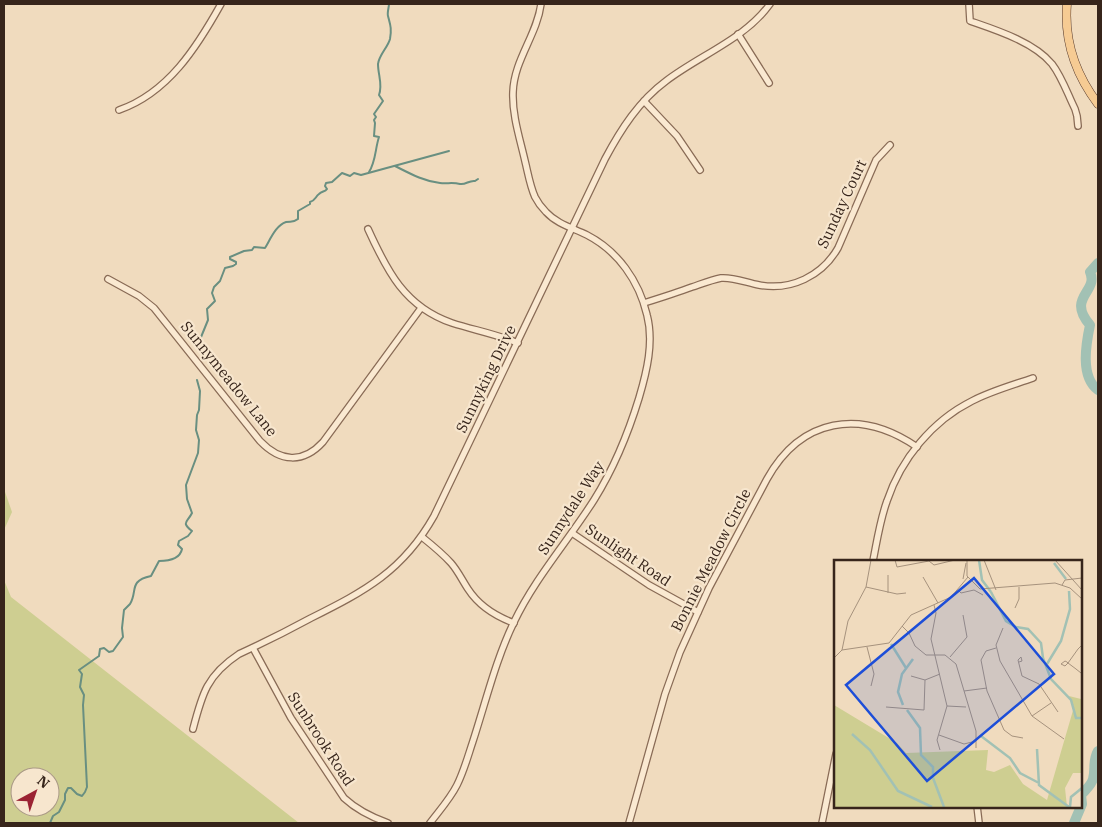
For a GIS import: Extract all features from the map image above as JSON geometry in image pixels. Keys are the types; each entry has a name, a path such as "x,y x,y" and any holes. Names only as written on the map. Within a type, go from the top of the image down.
{"main road":[{"path":"1067,4 1068,35 1072,54 1080,76 1098,104"}],"street":[{"path":"119,110 136,104 175,74 187,59 221,4"},
{"name":"Sunnydale Way","path":"430,823 451,796 459,780 504,645 514,623 531,592 572,533 611,470 628,432 646,372 649,324 644,303 634,280 619,260 596,241 552,218 540,205 536,197 513,107 513,86 515,75 537,22 541,4"},
{"name":"Sunnyking Drive","path":"193,729 200,700 214,676 231,660 371,586 398,564 422,537 434,516 616,138 644,101 672,77 738,34 759,17 770,4"},
{"path":"969,4 970,21 1017,39 1050,62 1075,109 1078,116 1078,126"},
{"path":"738,34 769,83"},
{"path":"644,101 677,136 700,170"},
{"name":"Sunday Court","path":"644,303 715,279 730,278 761,286 782,286 802,281 816,274 836,253 876,160 890,145"},
{"path":"368,229 389,272 402,290 421,308 451,323 500,336 518,343"},
{"name":"Sunnymeadow Lane","path":"108,279 139,296 154,308 260,440 276,454 288,457 307,455 323,442 421,308"},
{"path":"874,560 882,518 900,470 929,433 960,408 985,395 1033,378"},
{"name":"Bonnie Meadow Circle","path":"629,823 672,673 698,612 770,473 780,458 798,441 826,427 843,424 858,424 887,430 896,433 917,447"},
{"name":"Sunlight Road","path":"572,533 649,585 698,612"},
{"path":"422,537 452,564 482,606 500,618 514,623"},
{"name":"Sunbrook Road","path":"254,648 291,718 344,798 368,816 388,823"},
{"path":"822,823 834,764"},
{"path":"977,807 979,823"}],"green space":[{"path":"4,489 12,512 4,530"},
{"path":"4,580 11,597 299,823 4,823"}],"waterway":[{"path":"369,172 373,164 379,137 374,136 374,120 376,117 374,114 383,101 379,95 378,64 390,39 389,4"},
{"path":"199,342 208,320 207,309 215,301 212,293 214,287 220,281 225,268 236,264 230,257 252,250 254,247 265,248 279,226 298,219 298,211 310,204 319,194 326,190 326,183 332,182 342,173 350,176 354,173 361,175 449,151"},
{"path":"395,166 422,179 440,183 462,184 478,179"},
{"path":"1098,263 1090,272 1092,279 1082,301 1081,308 1083,316 1090,325 1086,350 1087,369 1092,384 1098,390"},
{"path":"50,823 53,816 59,812 68,788 82,796 87,787 84,695 80,687 82,674 79,670 99,656 100,649 104,648 109,652 113,651 123,637 124,610 130,604 136,584 144,578 151,576 159,561 170,560 179,555 182,549 178,545 179,541 188,536 192,531 186,524 192,513 187,499 186,485 198,453 199,440 196,430 200,391 197,380"},
{"path":"1082,794 1093,779 1095,759 1098,751"},
{"path":"1074,823 1081,807"}]}
